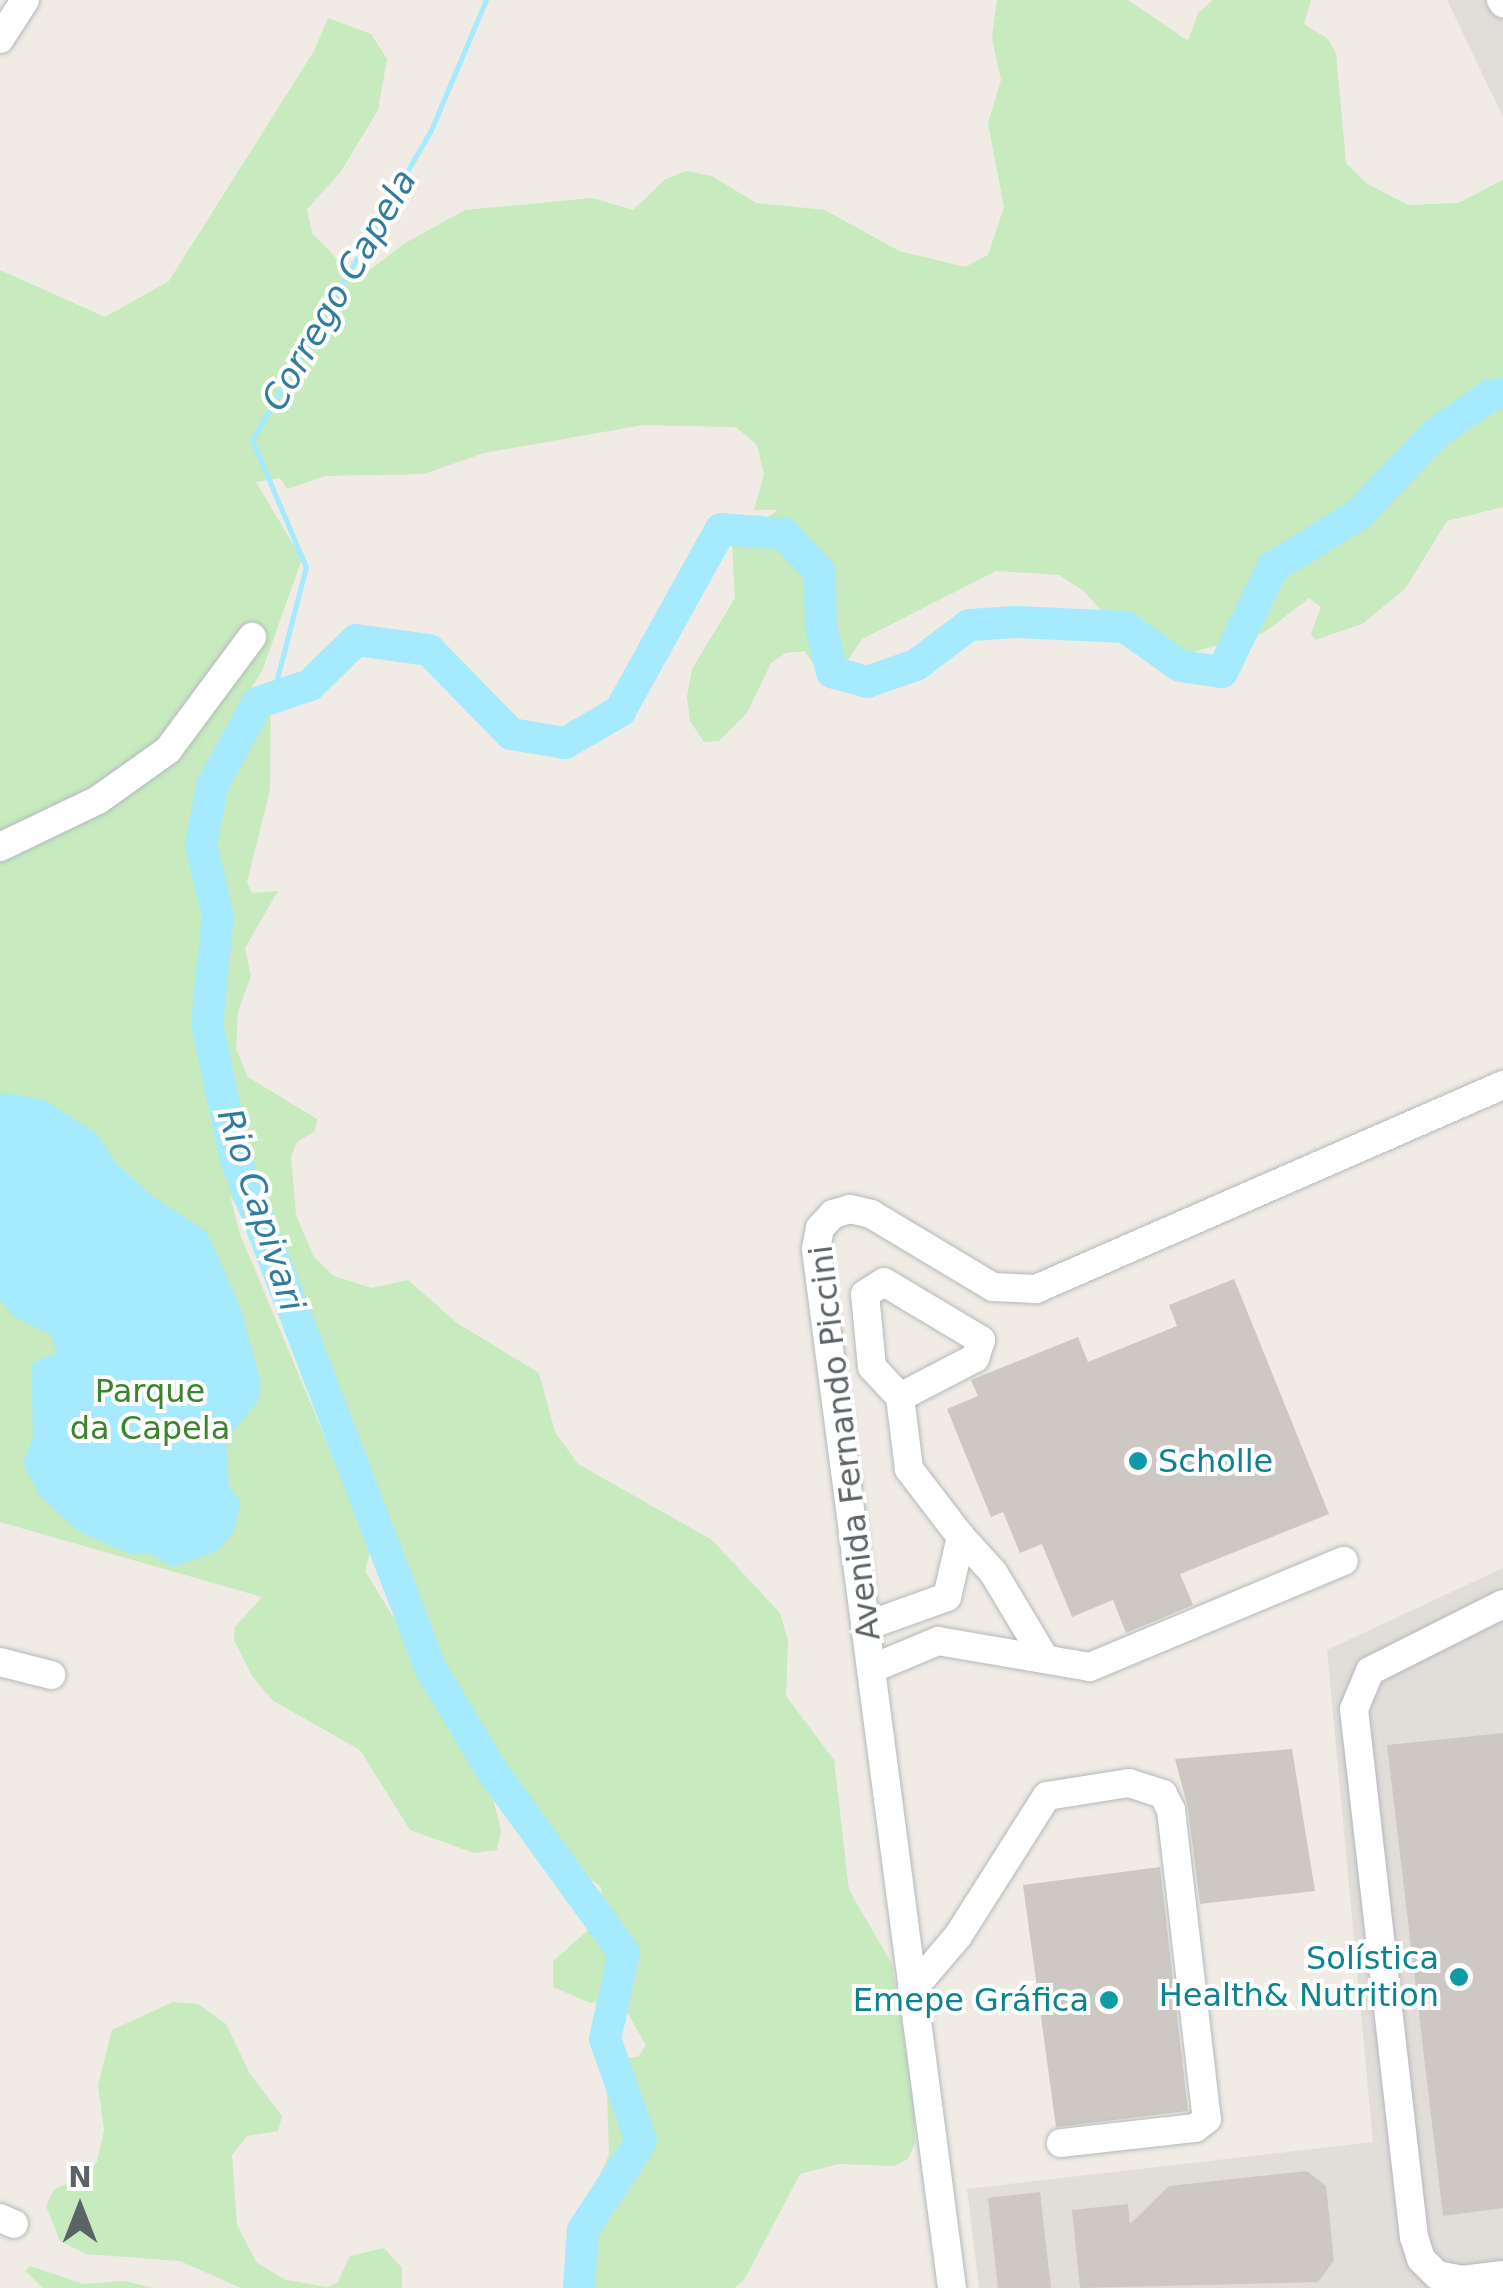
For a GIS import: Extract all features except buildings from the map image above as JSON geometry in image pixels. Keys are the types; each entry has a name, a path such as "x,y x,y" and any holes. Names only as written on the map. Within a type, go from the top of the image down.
{"street":[{"path":"0,39 26,0"},
{"path":"0,847 98,800 168,750 252,637"},
{"name":"Avenida Fernando Piccini","path":"952,2288 816,1250 820,1228 833,1214 850,1208 871,1214 993,1287 1036,1289 1503,1085"},
{"path":"900,1397 975,1358 981,1340 884,1282 865,1294 870,1358 876,1375 900,1397 909,1469 961,1538 993,1572 1042,1654"},
{"path":"866,1626 946,1597 961,1538"},
{"path":"871,1668 938,1641 1042,1654 1064,1666 1090,1667 1344,1561"},
{"path":"1503,1604 1370,1671 1354,1710 1414,2237 1421,2260 1437,2275 1462,2280 1503,2275"},
{"path":"0,1662 51,1675"},
{"path":"912,1990 958,1936 1047,1796 1129,1783 1163,1794 1171,1810 1207,2119 1195,2128 1061,2143"}],"shaded area":[{"path":"1447,0 1503,0 1503,117"},
{"path":"1503,1568 1503,2288 979,2288 967,2189 1373,2142 1327,1650"}],"green space":[{"name":"Parque da Capela","path":"997,0 1128,0 1188,41 1198,13 1213,0 1311,0 1304,24 1328,39 1336,53 1346,163 1366,183 1408,205 1458,203 1503,180 1503,507 1447,521 1405,589 1362,624 1315,640 1311,634 1321,607 1309,598 1265,632 1172,658 1142,658 1084,591 1059,575 996,571 862,639 829,689 805,651 786,653 771,663 747,713 719,741 704,742 690,721 687,697 692,669 735,598 732,543 778,510 754,510 764,475 757,445 736,427 643,425 484,453 424,474 325,476 287,489 280,478 256,482 302,559 262,671 245,698 271,685 270,790 247,882 252,893 278,891 245,948 251,976 238,1011 236,1049 248,1077 317,1119 315,1131 297,1142 291,1156 296,1215 314,1257 334,1276 371,1288 408,1280 457,1323 539,1373 555,1432 578,1464 712,1540 780,1613 788,1640 786,1696 834,1760 849,1890 892,1964 914,2098 915,2143 908,2159 895,2166 839,2164 800,2174 744,2280 734,2288 578,2288 569,2241 609,2155 606,2059 638,2057 646,2045 620,2000 591,2003 553,1987 553,1961 602,1918 601,1887 535,1835 485,1768 501,1830 497,1850 474,1853 410,1830 360,1750 272,1700 252,1676 234,1640 235,1627 262,1597 0,1522 0,270 105,317 169,281 314,51 328,18 371,34 387,59 378,110 340,173 307,209 312,233 357,280 405,243 465,210 592,198 633,210 664,180 686,171 712,176 756,203 825,210 899,251 965,267 988,255 1004,207 988,123 1001,80 992,38","holes":["230,1196 265,1249 300,1346 344,1432 403,1633 365,1571 371,1548 240,1234"]},
{"path":"173,2002 198,2004 226,2024 250,2074 282,2116 278,2131 247,2136 232,2155 237,2225 257,2263 286,2280 327,2287 337,2283 350,2256 384,2248 402,2268 402,2288 241,2288 180,2261 86,2254 60,2241 46,2206 54,2189 87,2175 97,2162 104,2130 98,2085 112,2030"},
{"path":"30,2266 83,2284 124,2281 154,2288 43,2288 25,2271"}],"water":[{"path":"0,1094 44,1100 97,1134 115,1162 152,1196 207,1232 241,1309 261,1384 259,1399 226,1441 229,1486 241,1503 233,1533 217,1551 173,1567 148,1553 130,1554 78,1531 39,1495 23,1463 33,1436 31,1364 56,1353 52,1335 15,1317 0,1300"}],"waterway":[{"name":"Corrego Capela","path":"272,698 306,567 252,440 431,130 486,0"},
{"name":"Rio Capivari","path":"579,2288 583,2230 641,2141 605,2039 624,1953 493,1772 431,1669 236,1160 207,1024 218,915 201,845 212,786 257,703 310,685 356,640 429,650 511,734 565,743 620,711 721,529 784,534 820,573 821,628 832,672 867,682 916,665 969,625 1016,622 1125,627 1180,666 1222,672 1273,567 1359,514 1435,434 1491,395 1503,394"}],"place":[{"name":"Scholle","path":"1138,1461"},
{"name":"Solística Health& Nutrition","path":"1459,1977"},
{"name":"Emepe Gráfica","path":"1109,2000"}]}
